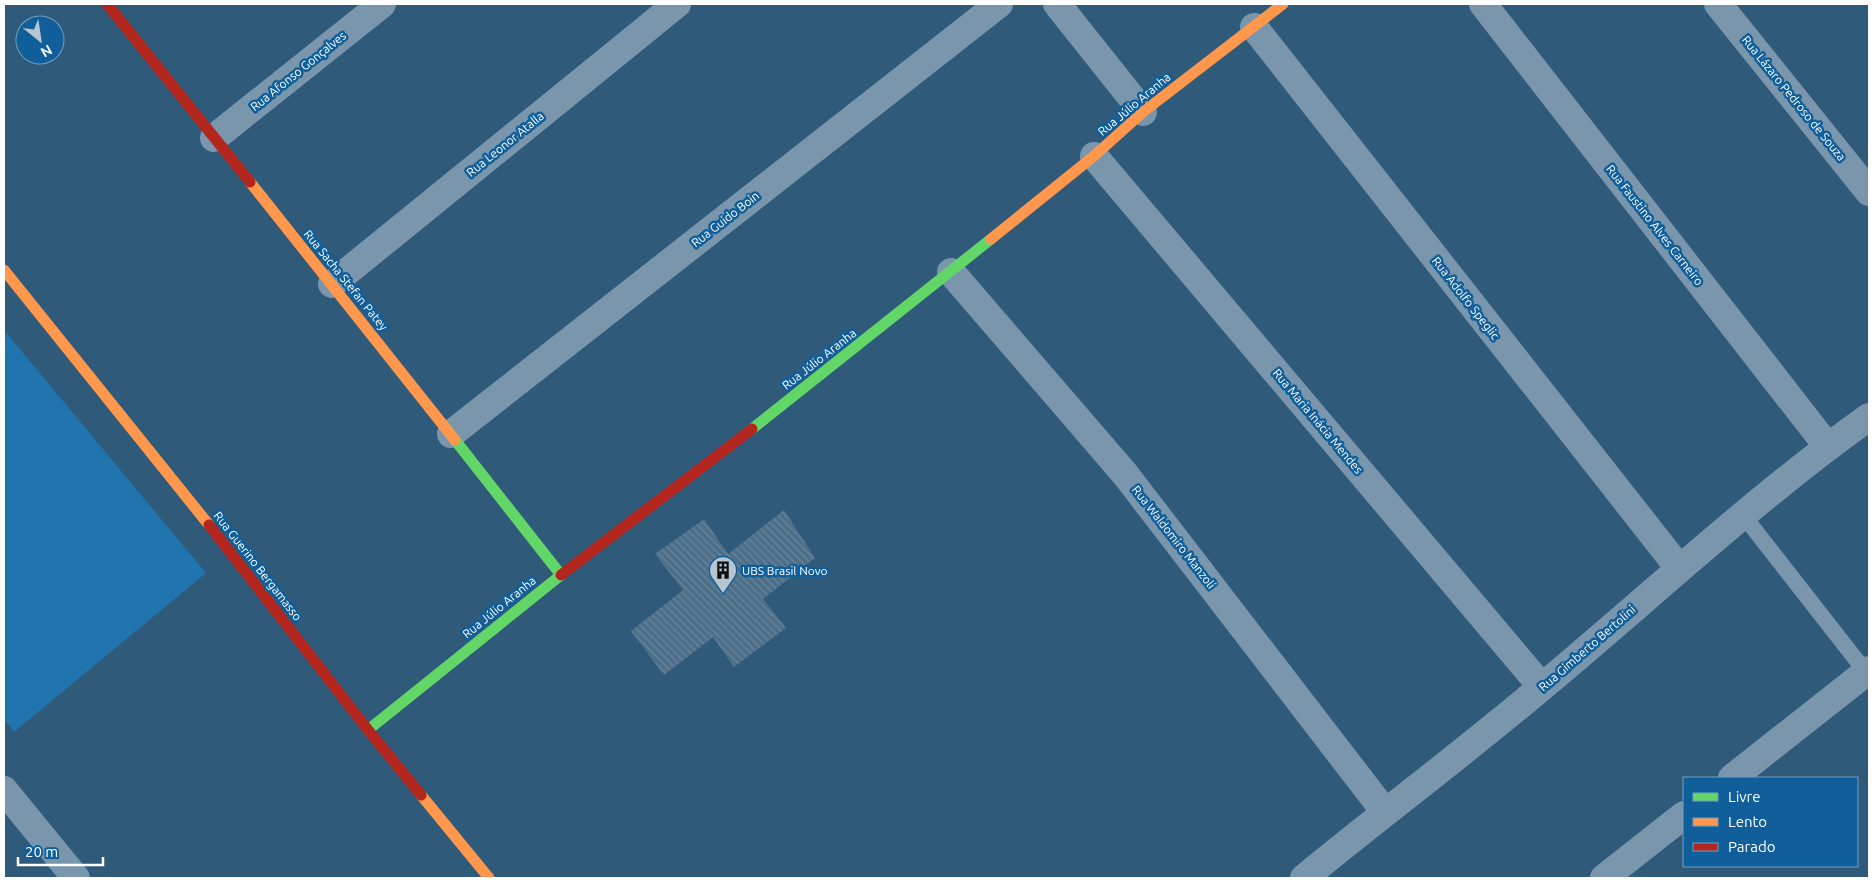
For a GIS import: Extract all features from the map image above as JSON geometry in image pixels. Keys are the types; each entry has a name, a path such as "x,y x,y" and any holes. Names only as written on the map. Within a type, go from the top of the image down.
{"street":[{"name":"Rua Sacha Stefan Patey","path":"107,4 332,284 561,575"},
{"name":"Rua Afonso Gonçalves","path":"214,138 382,4"},
{"name":"Rua Leonor Atalla","path":"332,284 677,4"},
{"name":"Rua Guido Boin","path":"451,434 999,4"},
{"path":"1057,4 1143,112"},
{"name":"Rua Júlio Aranha","path":"368,730 561,575 725,451 951,272 1094,156 1143,112 1283,4"},
{"name":"Rua Faustino Alves Carneiro","path":"1482,4 1828,447"},
{"name":"Rua Lázaro Pedroso de Souza","path":"1718,4 1869,192"},
{"name":"Rua Adolfo Speglic","path":"1254,27 1678,568"},
{"name":"Rua Maria Inácia Mendes","path":"1094,156 1542,686"},
{"name":"Rua Guerino Bergamasso","path":"4,270 216,534 368,730 489,878"},
{"name":"Rua Waldomiro Manzoli","path":"951,272 1125,474 1385,812"},
{"name":"Rua Gimberto Bertolini","path":"1304,878 1542,686 1678,568 1828,447 1869,417"},
{"path":"1733,777 1868,673"},
{"path":"4,790 76,878"},
{"path":"1604,878 1683,816"}],"lane":[{"path":"1743,515 1868,673"}],"shaded area":[{"path":"4,330 206,573 14,732 4,719"}],"building":[{"name":"UBS Brasil Novo","path":"784,510 815,558 763,599 786,628 734,667 713,637 664,675 631,631 683,590 655,554 704,519 728,554"}],"traffic: fast":[{"path":"752,429 991,239"},
{"path":"455,440 561,575"},
{"path":"368,730 561,575"}],"traffic: slow":[{"path":"991,239 1094,156 1143,112 1283,4"},
{"path":"250,182 455,440"},
{"path":"4,270 209,525"},
{"path":"421,795 489,878"}],"traffic: jam":[{"path":"107,4 250,182"},
{"path":"561,575 752,429"},
{"path":"209,525 368,730 421,795"}],"place":[{"name":"UBS Brasil Novo","path":"723,594"}]}
